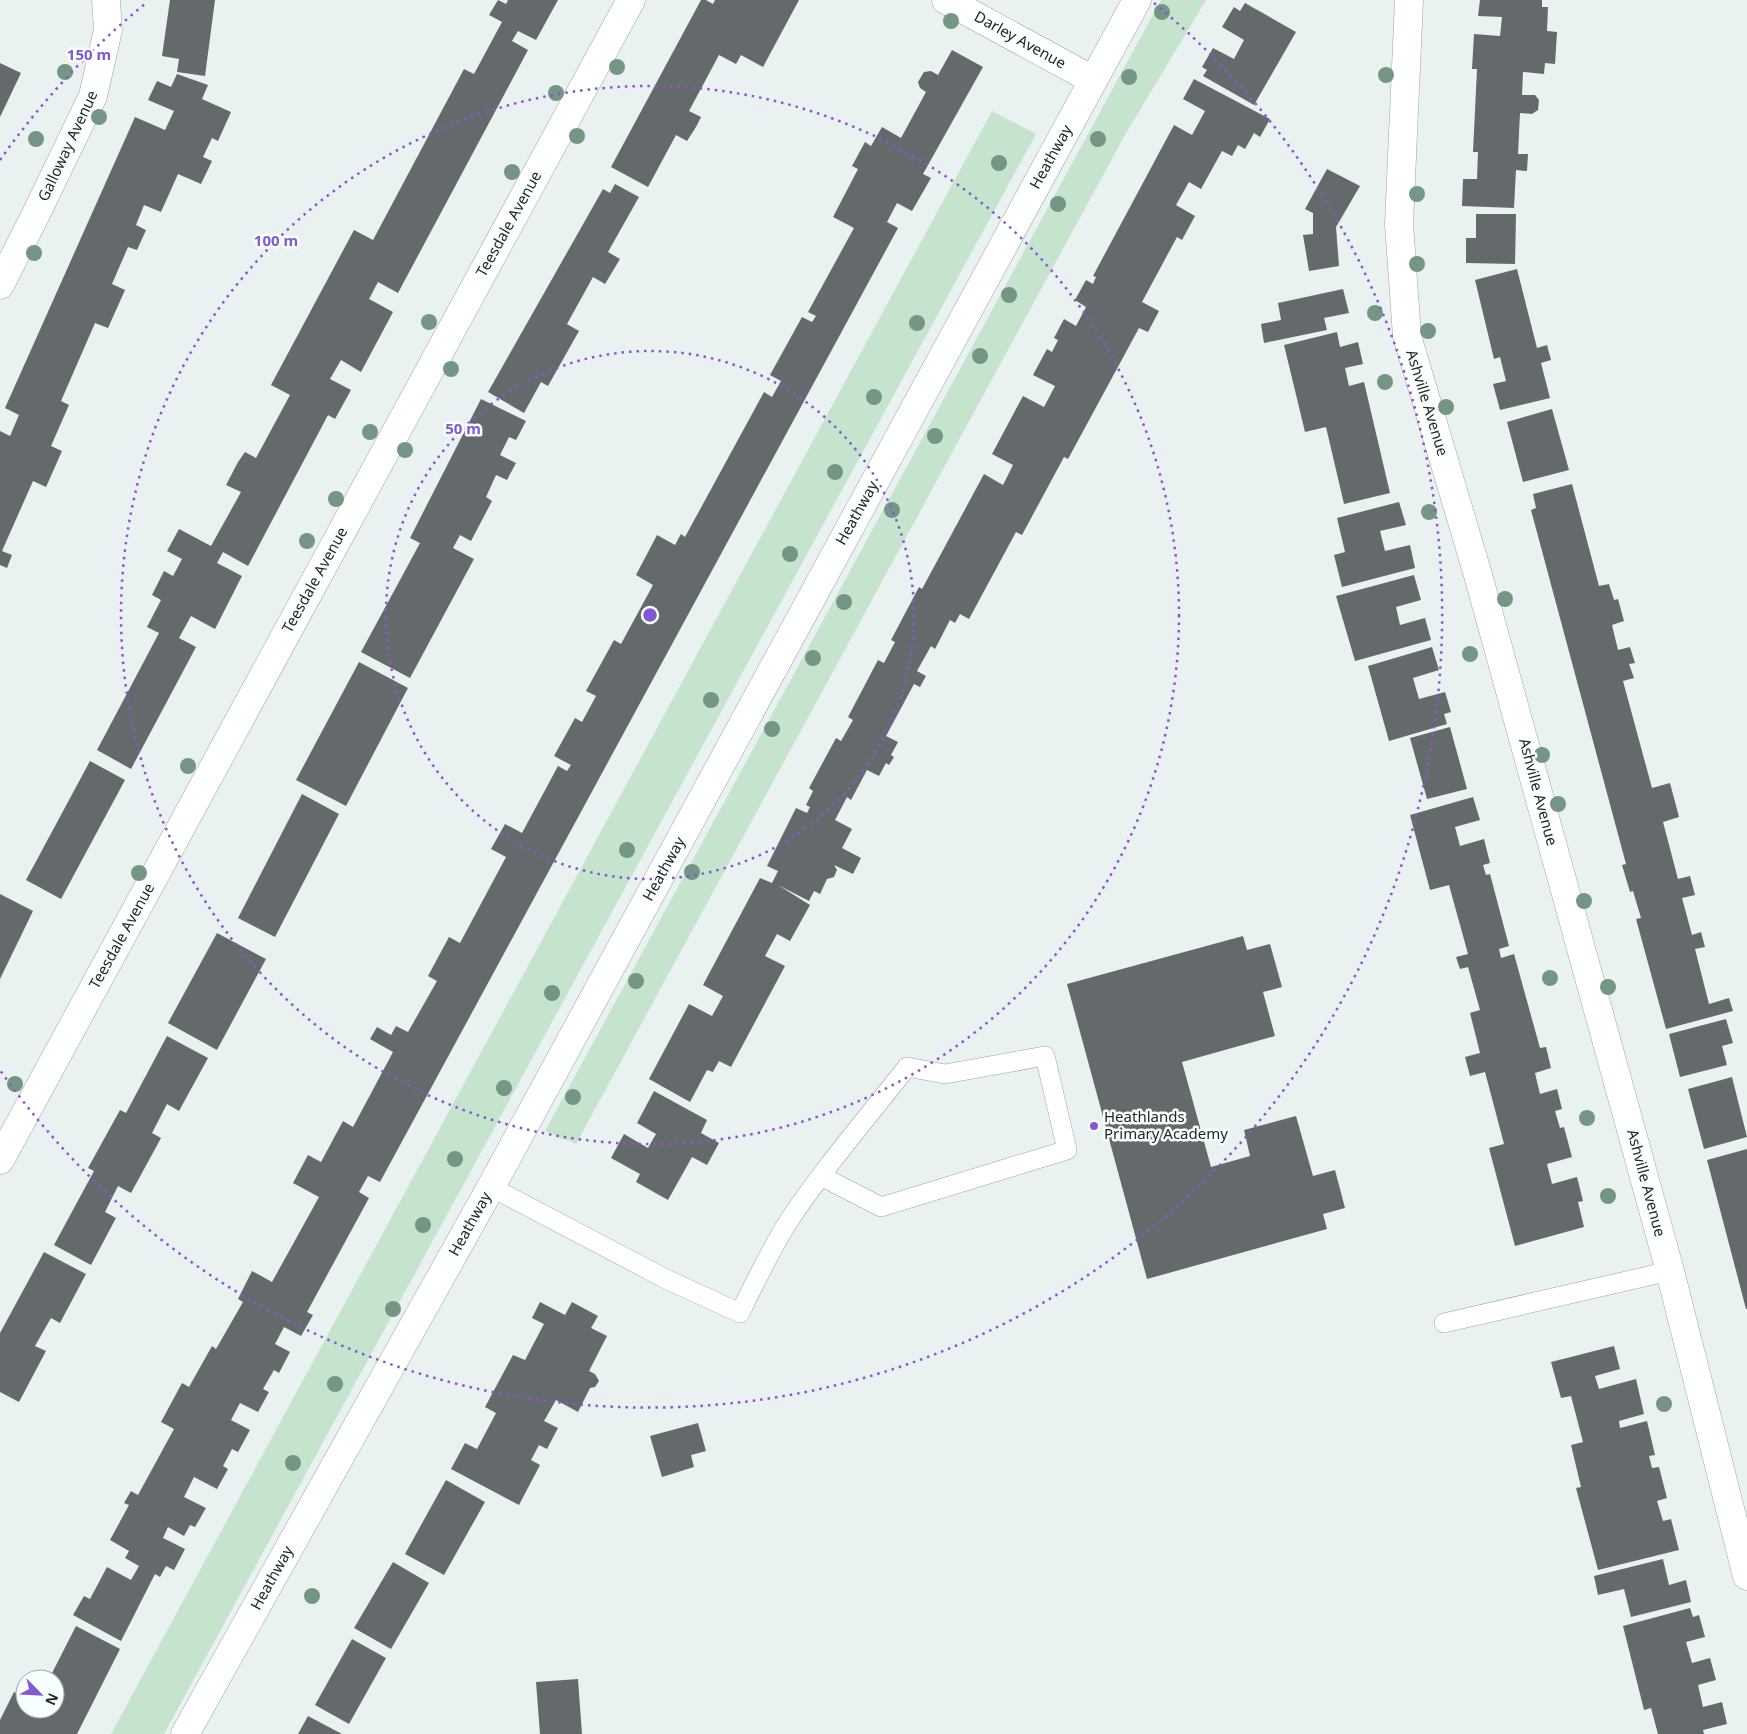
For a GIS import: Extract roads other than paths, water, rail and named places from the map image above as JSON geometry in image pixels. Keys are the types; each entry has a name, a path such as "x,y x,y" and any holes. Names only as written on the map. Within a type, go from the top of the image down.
{"street":[{"name":"Galloway Avenue","path":"0,285 93,96 108,30 106,0"},
{"name":"Teesdale Avenue","path":"0,1160 631,0"},
{"name":"Darley Avenue","path":"946,0 1092,80"},
{"name":"Heathway","path":"185,1734 491,1187 1137,0"},
{"name":"Ashville Avenue","path":"1409,0 1399,224 1407,336 1478,575 1670,1271 1747,1576"}],"lane":[{"path":"491,1187 666,1278 740,1313 760,1272 788,1224 822,1176 907,1067 945,1074 1045,1056 1067,1150 881,1207 822,1176"},
{"path":"1444,1323 1670,1271"}],"place":[{"name":"Heathlands Primary Academy","path":"1094,1126"}]}
